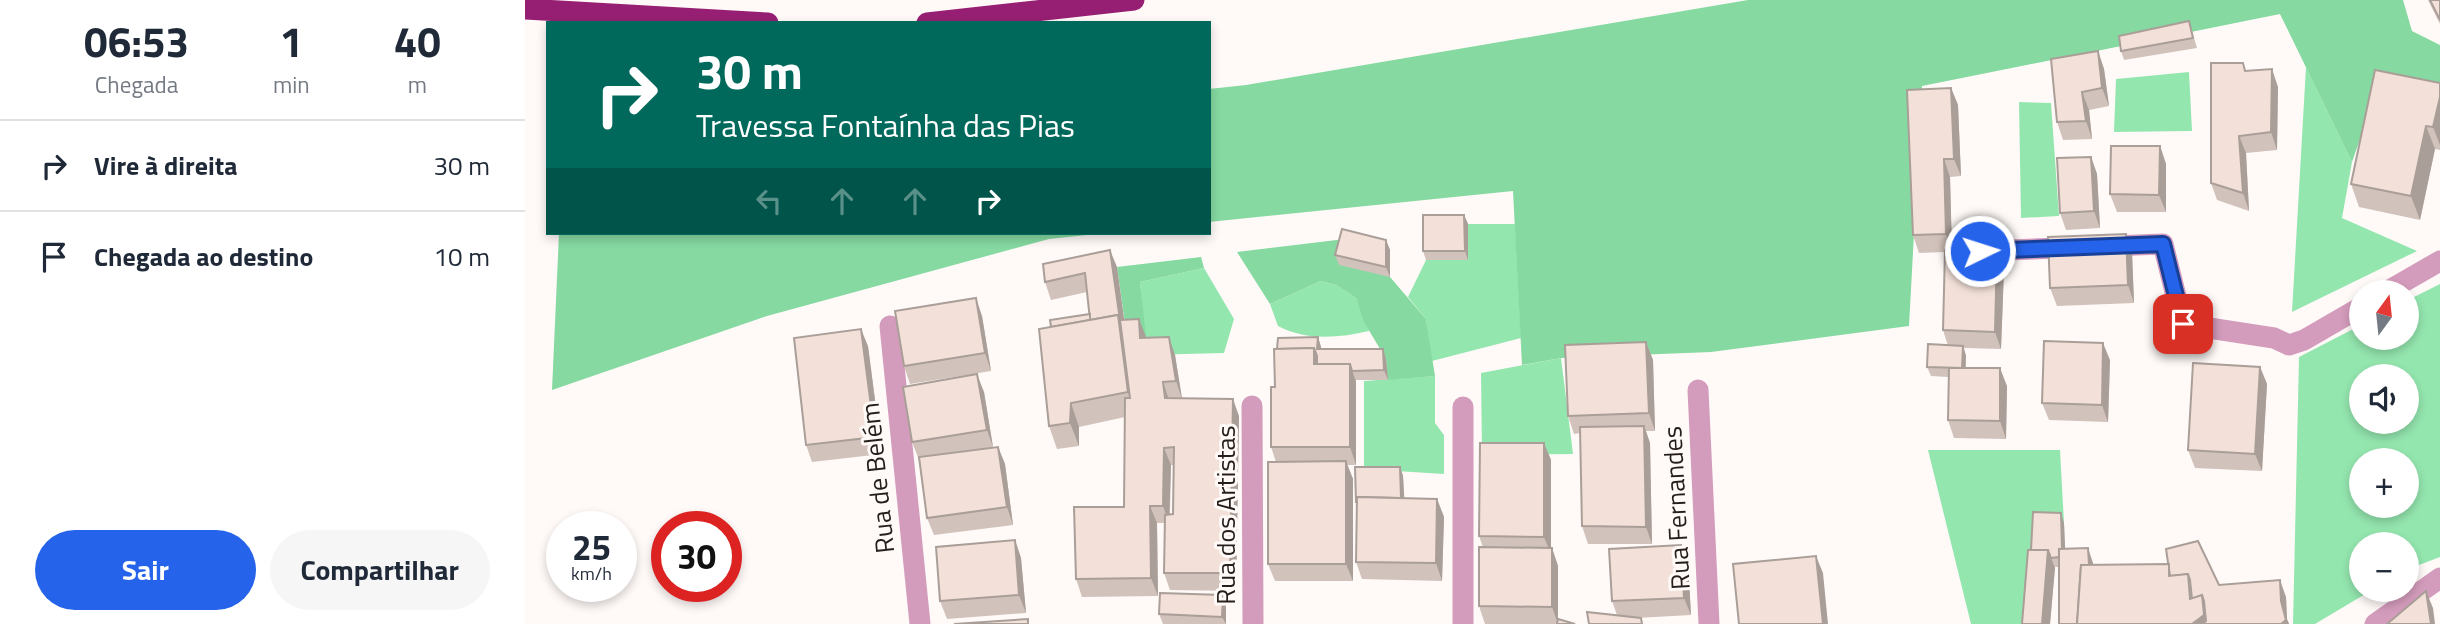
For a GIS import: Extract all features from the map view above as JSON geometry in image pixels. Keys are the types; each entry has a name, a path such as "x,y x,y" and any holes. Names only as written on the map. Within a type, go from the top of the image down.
{"highway":[{"path":"945,21 1134,0"},
{"path":"525,9 733,21"}],"street":[{"path":"1980,251 2163,244 2183,324 2274,338 2289,345 2304,340 2349,314"},
{"path":"2407,280 2440,261"},
{"name":"Rua de Belém","path":"890,326 920,624"},
{"name":"Rua Fernandes","path":"1698,390 1709,624"},
{"name":"Rua dos Artistas","path":"1252,406 1253,624"},
{"path":"1463,407 1463,624"},
{"path":"2375,624 2440,578"}],"green space":[{"path":"1748,0 2403,0 2412,31 2440,45 2440,93 2379,85 2352,162 2280,14 1922,86 1909,326 1711,352 1561,358 1522,365 1513,191 1211,222 1211,89"},
{"path":"2306,67 2352,162 2342,218 2417,251 2358,280 2349,280 2349,284 2292,312"},
{"path":"2189,72 2192,131 2114,132 2116,79"},
{"path":"2019,102 2051,103 2059,216 2021,218"},
{"path":"1468,224 1515,224 1521,338 1432,361 1426,319 1408,297 1426,260 1468,260"},
{"path":"559,235 1087,235 1049,239 767,316 552,390"},
{"path":"1345,239 1390,277 1426,319 1435,376 1387,380 1386,359 1364,322 1356,298 1336,285 1321,281 1270,304 1237,252"},
{"path":"1201,257 1204,268 1140,282 1146,337 1127,338 1117,267"},
{"path":"1204,268 1234,319 1224,353 1146,355 1140,282"},
{"path":"1321,281 1336,285 1356,298 1369,331 1323,337 1300,334 1278,326 1270,304"},
{"path":"2440,284 2440,557 2419,565 2419,532 2349,532 2349,602 2352,602 2315,624 2293,624 2299,357 2349,331 2349,350 2419,350 2419,294"},
{"path":"1561,358 1573,454 1482,455 1481,373"},
{"path":"1435,376 1435,423 1444,435 1444,474 1364,469 1364,381"},
{"path":"1928,450 2060,450 2064,523 2037,522 2030,624 1971,624"}],"building":[{"path":"2430,0 2440,0 2440,20"},
{"path":"2189,21 2193,38 2121,51 2119,36"},
{"path":"2098,51 2102,88 2082,92 2086,121 2057,122 2051,59"},
{"path":"2211,63 2243,63 2245,71 2272,69 2271,132 2239,136 2243,193 2211,183"},
{"path":"2375,70 2440,83 2440,97 2433,127 2426,126 2411,196 2351,184"},
{"path":"1951,88 1954,159 1944,159 1946,234 1913,235 1907,90"},
{"path":"2111,146 2160,146 2159,195 2110,194"},
{"path":"2091,157 2094,211 2060,213 2057,158"},
{"path":"1423,215 1464,215 1465,251 1423,251"},
{"path":"1342,229 1386,240 1386,267 1335,255"},
{"path":"2126,234 2128,285 2050,288 2048,237"},
{"path":"1110,250 1120,320 1118,315 1090,320 1085,273 1045,282 1043,264"},
{"path":"1945,250 1997,251 1995,332 1943,330"},
{"path":"976,298 985,353 904,366 895,311"},
{"path":"1090,314 1090,320 1051,327 1050,320"},
{"path":"1118,315 1128,392 1071,403 1070,423 1049,426 1039,329"},
{"path":"1139,319 1140,338 1169,337 1176,381 1163,382 1165,398 1233,399 1230,573 1164,573 1165,515 1173,514 1174,447 1164,448 1163,506 1150,506 1151,578 1076,579 1074,507 1124,507 1125,398 1130,398 1120,320"},
{"path":"861,329 875,437 806,445 794,338"},
{"path":"1318,337 1317,349 1383,349 1384,370 1352,371 1350,364 1317,364 1314,348 1277,349 1278,338"},
{"path":"2044,341 2103,343 2102,405 2042,403"},
{"path":"1646,342 1649,413 1568,416 1565,345"},
{"path":"1928,344 1963,346 1962,368 1927,367"},
{"path":"1314,348 1314,364 1350,364 1350,447 1271,447 1271,387 1275,387 1274,349"},
{"path":"2193,363 2260,367 2255,454 2188,450"},
{"path":"1949,368 2000,368 2000,421 1948,420"},
{"path":"977,374 987,430 912,442 903,387"},
{"path":"1644,426 1646,527 1582,526 1580,427"},
{"path":"1480,443 1544,443 1544,537 1479,536"},
{"path":"998,447 1007,507 927,518 919,457"},
{"path":"1346,461 1346,564 1268,564 1268,462"},
{"path":"1355,467 1400,467 1401,498 1357,497 1356,502"},
{"path":"1357,497 1437,499 1436,563 1356,562"},
{"path":"2033,512 2061,513 2062,549 2059,549 2059,557 2051,558 2048,550 2031,550"},
{"path":"1015,540 1019,595 940,601 936,547"},
{"path":"2198,541 2219,585 2280,580 2281,601 2286,620 2281,624 2202,624 2206,621 2202,595 2192,599 2188,574 2170,576 2166,549"},
{"path":"1681,545 1684,598 1612,601 1609,549"},
{"path":"1479,547 1552,548 1552,607 1479,606"},
{"path":"2088,548 2089,565 2081,565 2077,624 2059,624 2059,549"},
{"path":"2028,550 2048,550 2042,624 2022,624"},
{"path":"1816,556 1823,624 1739,624 1733,564"},
{"path":"2169,564 2169,576 2188,574 2190,599 2202,595 2204,615 2192,624 2077,624 2081,565"},
{"path":"2426,591 2431,624 2387,624 2413,602 2419,602 2419,597"},
{"path":"1160,593 1223,595 1222,617 1159,614"},
{"path":"1587,612 1641,618 1642,624 1589,624"},
{"path":"1028,619 1028,624 954,624"},
{"path":"1558,619 1575,624 1557,624"}],"route":[{"path":"1980,251 2163,244 2183,324"}]}
